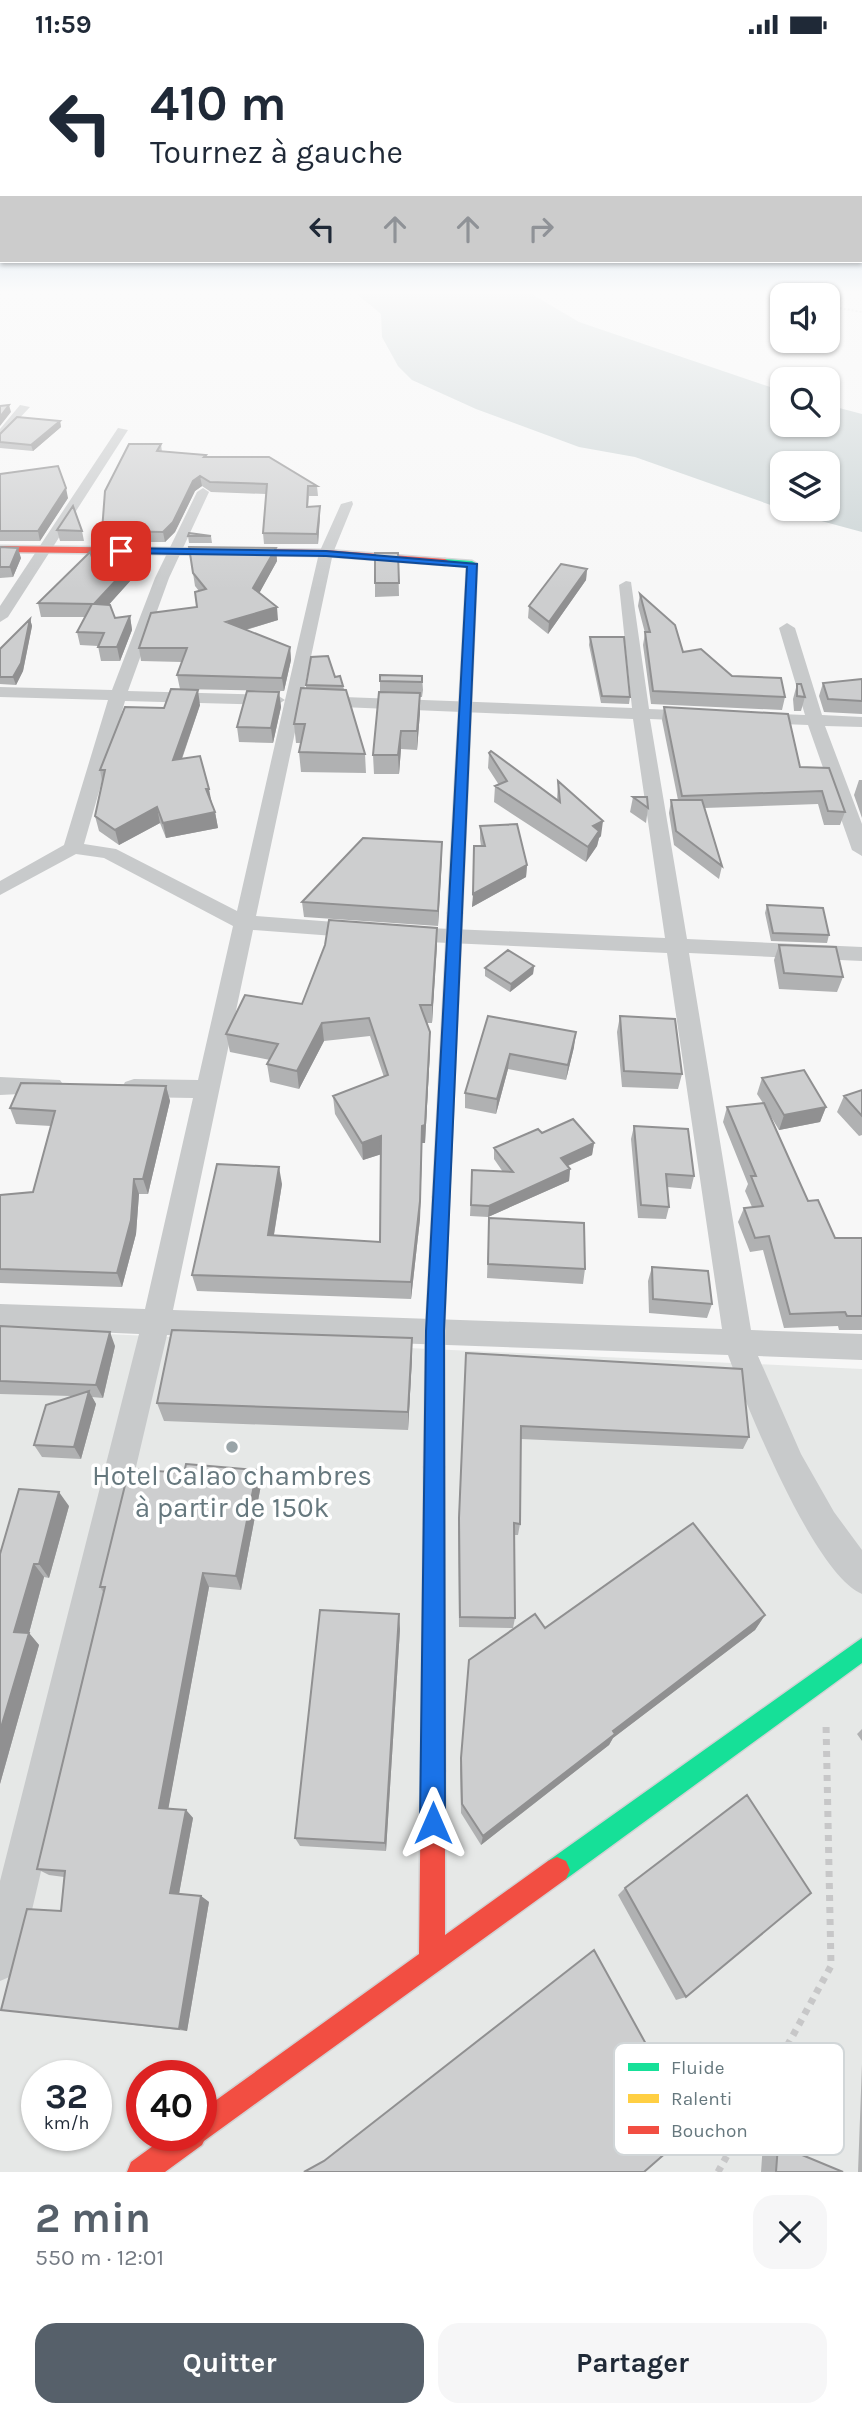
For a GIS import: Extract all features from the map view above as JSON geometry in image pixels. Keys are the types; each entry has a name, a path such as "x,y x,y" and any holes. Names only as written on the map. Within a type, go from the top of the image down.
{"street":[{"path":"0,436 24,407"},
{"path":"0,617 122,430"},
{"path":"74,848 116,694 172,551 203,492"},
{"path":"0,1961 156,1322 242,922 326,553 347,504"},
{"path":"0,549 326,553 472,564 435,1331 432,1959"},
{"path":"626,585 641,713 738,1342 762,1406 795,1478 834,1543 862,1577"},
{"path":"787,628 815,721 862,850"},
{"path":"0,692 464,704 862,722"},
{"path":"0,889 74,848 109,853 242,922 454,938 862,954"},
{"path":"0,1086 74,1087"},
{"path":"113,1087 206,1089"},
{"path":"0,1316 862,1347"},
{"path":"217,2116 862,1649"},
{"path":"141,2172 170,2151"}],"path":[{"path":"789,2043 831,1966 826,1676"},
{"path":"718,2172 727,2155"}],"shaded area":[{"path":"439,392 770,392 770,437 840,437 840,408 862,414 862,532 821,521 840,521 840,451 770,451 770,505 635,457 579,447 476,409"},
{"path":"0,1329 862,1369 862,2172 0,2172"}],"building":[{"path":"9,405 0,417 0,406"},
{"path":"17,417 60,421 31,445 0,442 0,434"},
{"path":"129,444 161,444 157,451 206,455 204,457 269,457 317,486 308,486 307,507 320,506 317,534 263,533 267,484 210,482 200,476 193,481 173,522 163,532 102,531 105,491"},
{"path":"58,466 66,488 38,531 0,531 0,474"},
{"path":"73,506 82,531 57,530"},
{"path":"189,533 211,536 188,536"},
{"path":"101,546 147,547 94,604 110,605 115,618 130,616 117,647 98,647 104,633 77,632 92,604 38,603 90,552 99,576"},
{"path":"0,547 18,548 10,567 0,567"},
{"path":"189,547 276,548 253,588 277,607 226,622 290,647 282,678 177,675 187,648 139,648 151,613 197,607 195,592 206,589 193,573"},
{"path":"375,553 398,553 399,583 375,583"},
{"path":"561,564 587,569 549,622 529,606"},
{"path":"640,594 675,625 683,652 701,649 732,676 781,678 785,697 653,691 645,632 650,632"},
{"path":"30,619 21,663 13,677 0,677 0,649"},
{"path":"590,637 624,637 630,697 602,696"},
{"path":"328,656 335,677 340,676 343,686 306,685 311,657"},
{"path":"380,675 422,676 422,682 380,681"},
{"path":"862,679 862,701 828,699 823,683"},
{"path":"797,684 801,684 805,697 797,696"},
{"path":"301,688 346,690 365,754 299,752 305,724 294,724"},
{"path":"171,689 198,690 173,760 200,756 209,789 206,789 215,812 163,823 157,807 115,830 95,816 105,770 100,770 125,707 164,708"},
{"path":"247,691 279,692 271,728 237,727"},
{"path":"379,692 420,693 417,731 401,731 398,755 373,755"},
{"path":"664,707 788,714 800,767 829,768 845,812 828,811 822,791 682,796"},
{"path":"491,751 560,802 558,781 603,821 593,826 599,831 588,847 495,786 507,781 489,753"},
{"path":"633,797 647,797 648,808"},
{"path":"671,800 702,800 722,866 676,831"},
{"path":"517,824 527,865 473,894 474,846 485,846 480,826"},
{"path":"363,838 442,842 438,911 302,902"},
{"path":"767,905 823,908 829,935 773,933"},
{"path":"329,920 437,928 432,1005 420,1005 430,1032 425,1125 422,1126 420,1201 411,1282 192,1275 217,1164 279,1167 268,1235 380,1242 381,1136 362,1143 333,1096 388,1075 369,1018 322,1023 297,1071 267,1064 278,1044 226,1034 245,995 302,1004 325,945"},
{"path":"779,945 836,947 843,977 784,973"},
{"path":"508,950 534,966 511,984 485,968"},
{"path":"488,1016 576,1032 568,1065 510,1054 497,1099 465,1093"},
{"path":"620,1016 675,1019 682,1074 624,1071"},
{"path":"804,1070 826,1107 784,1115 762,1078"},
{"path":"21,1083 166,1086 143,1179 134,1179 131,1220 117,1273 0,1269 0,1195 33,1192 55,1111 10,1108"},
{"path":"862,1090 862,1116 844,1096"},
{"path":"764,1103 808,1201 818,1200 835,1238 862,1238 862,1316 847,1316 845,1312 790,1314 769,1236 755,1238 744,1208 763,1206 751,1176 756,1176 727,1107"},
{"path":"573,1119 594,1143 561,1158 570,1169 489,1206 471,1205 472,1170 513,1172 494,1148 538,1129 542,1133"},
{"path":"634,1126 688,1129 694,1176 666,1174 669,1207 641,1205"},
{"path":"489,1218 584,1223 585,1269 488,1264"},
{"path":"652,1267 708,1271 712,1304 653,1299"},
{"path":"0,1326 110,1332 96,1385 0,1381"},
{"path":"172,1330 412,1338 408,1412 157,1403"},
{"path":"466,1353 742,1369 749,1437 521,1426 520,1524 514,1523 515,1618 460,1617 459,1518"},
{"path":"89,1391 74,1447 34,1445 46,1405"},
{"path":"186,1464 257,1470 236,1576 203,1573 159,1808 186,1810 170,1893 201,1896 179,2029 1,2010 27,1909 61,1911 65,1871 37,1869 105,1587 100,1587 129,1469 184,1473"},
{"path":"19,1489 59,1492 39,1564 34,1564 14,1632 29,1633 0,1731 0,1554"},
{"path":"693,1523 765,1615 613,1731 615,1734 483,1836 462,1804 461,1758 469,1660 535,1614 545,1628"},
{"path":"320,1610 399,1614 385,1843 295,1838"},
{"path":"747,1795 811,1893 686,1997 625,1888"},
{"path":"594,1950 645,2043 614,2043 614,2155 663,2155 644,2172 304,2172 324,2161"},
{"path":"777,2155 802,2155 843,2172 776,2172"}],"traffic: fast":[{"path":"445,562 472,564 455,913"},
{"path":"433,1771 434,1467"},
{"path":"557,1870 862,1649"}],"traffic: slow":[{"path":"434,1467 435,1331 441,1197"}],"traffic: jam":[{"path":"0,549 326,553 445,562"},
{"path":"441,1197 455,913"},
{"path":"432,1959 433,1771"},
{"path":"217,2116 557,1870"},
{"path":"141,2172 170,2151"}],"place":[{"name":"Hotel Calao chambres à partir de 150k","path":"232,1447"}],"route":[{"path":"121,551 326,553 472,564 435,1331 433,1823"}]}
